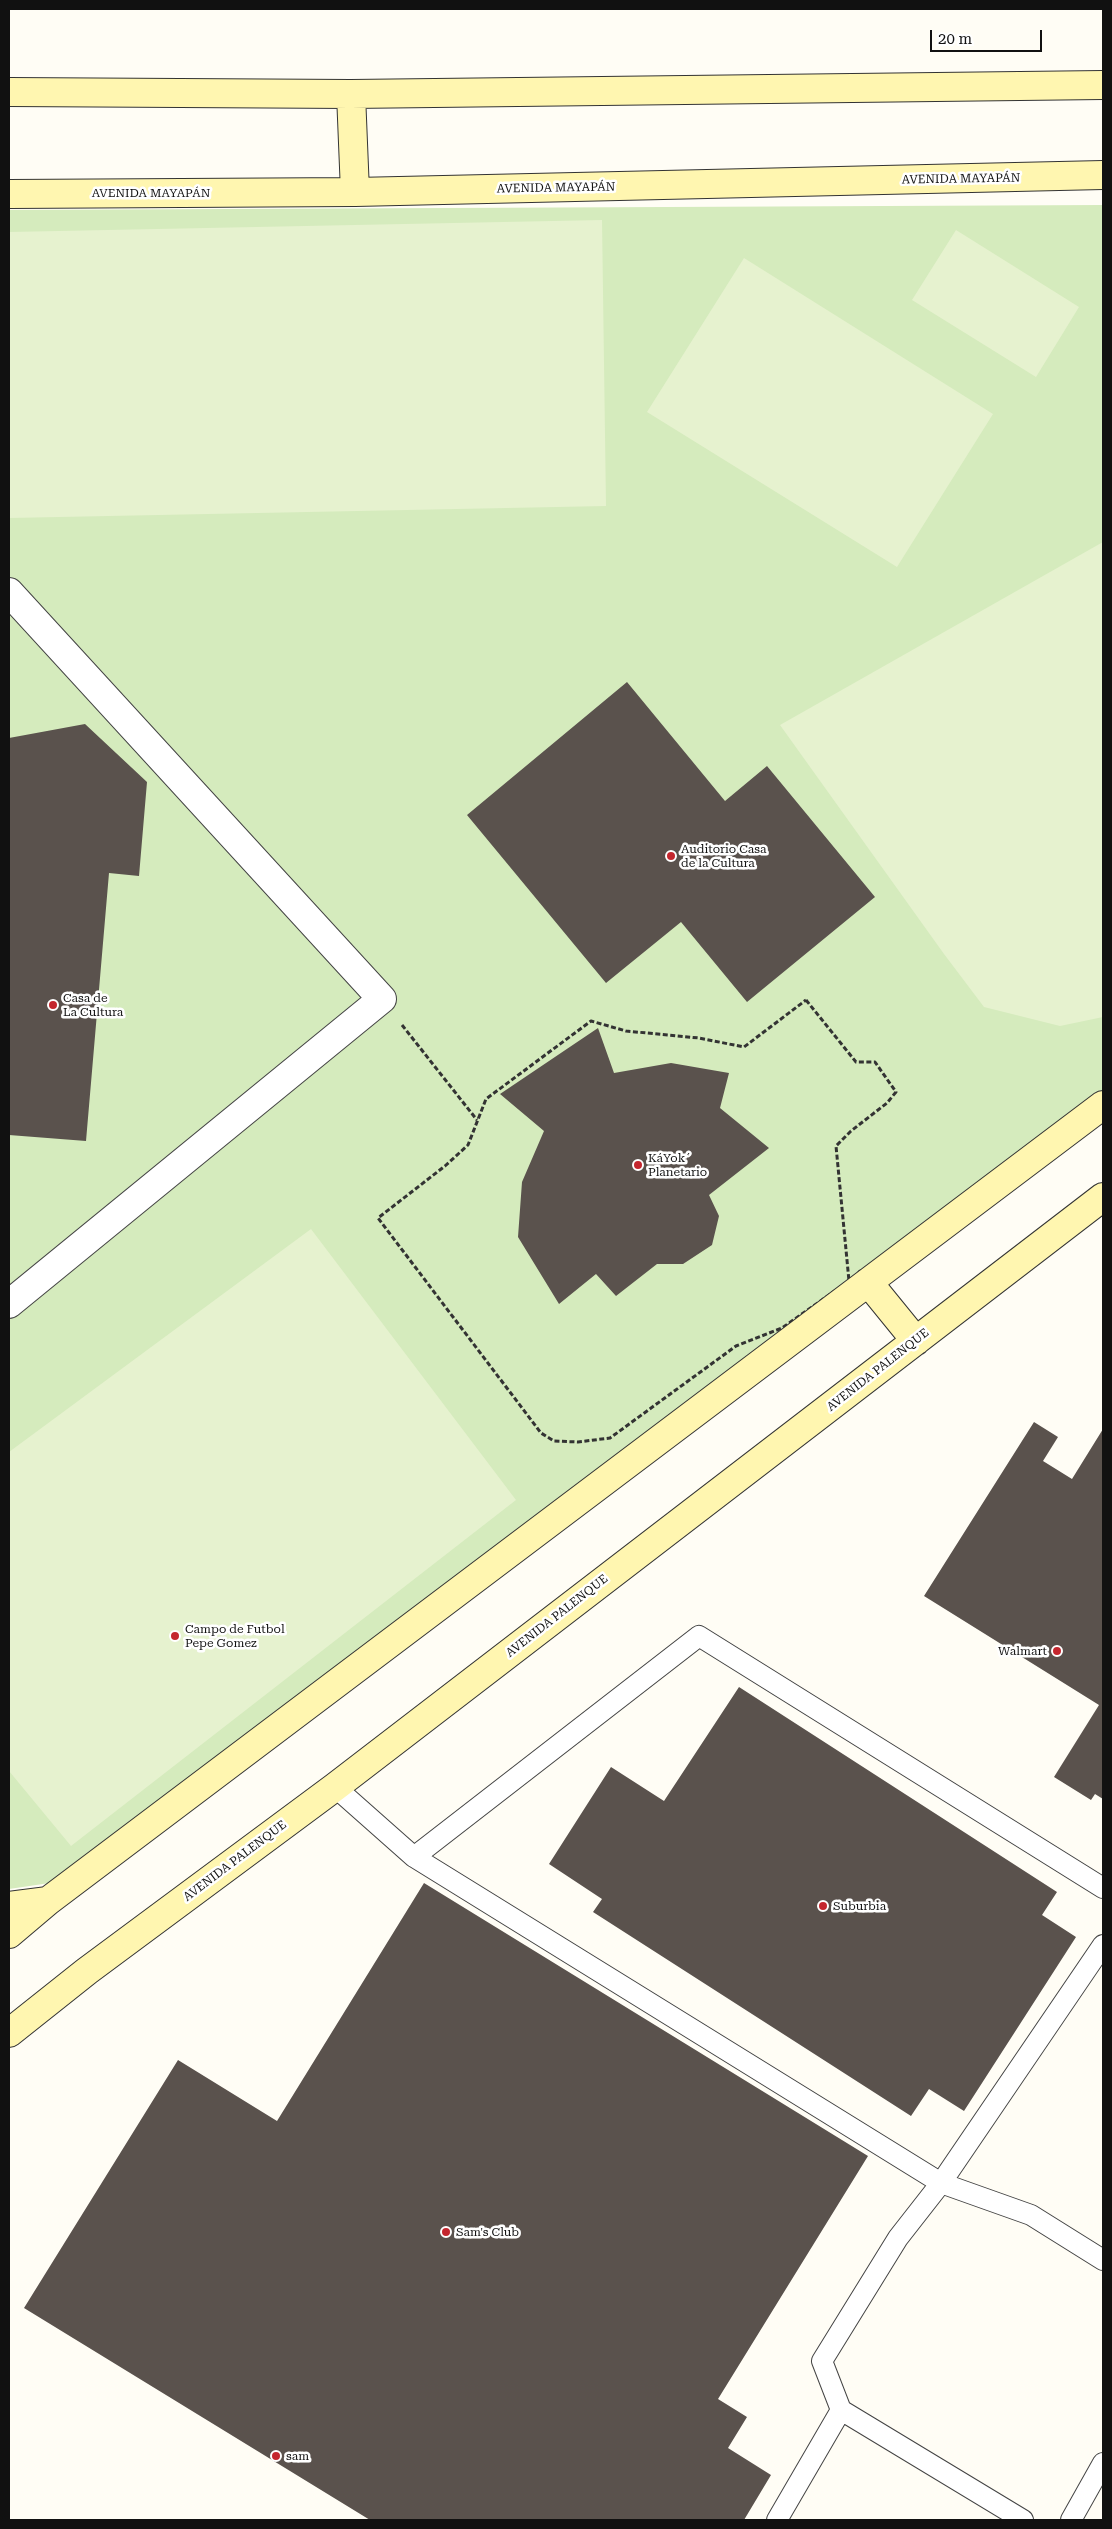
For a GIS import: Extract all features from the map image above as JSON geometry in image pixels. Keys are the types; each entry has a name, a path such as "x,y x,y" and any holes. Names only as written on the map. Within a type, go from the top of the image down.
{"street":[{"path":"9,92 351,94 1103,85"},
{"path":"351,94 355,192"},
{"name":"AVENIDA MAYAPÁN","path":"9,194 355,192 1103,175"},
{"path":"9,592 382,1000 9,1304"},
{"path":"9,1934 48,1901 1103,1105"},
{"name":"AVENIDA PALENQUE","path":"14,2021 87,1971 335,1787 1103,1196"},
{"path":"868,1282 916,1341"},
{"path":"9,1906 48,1901"}],"lane":[{"path":"414,1857 699,1636 1103,1888"},
{"path":"335,1787 414,1857 941,2183 1031,2215 1103,2260"},
{"path":"1023,2520 841,2410 822,2362 898,2238 941,2183 1103,1945"},
{"path":"776,2520 841,2410"},
{"path":"1071,2520 1103,2463"}],"path":[{"path":"382,1000 478,1120"},
{"path":"806,1000 856,1062 875,1062 896,1092 887,1103 851,1131 836,1146 849,1281 782,1328 736,1346 610,1438 578,1442 554,1441 541,1433 378,1218 445,1166 468,1145 478,1120 486,1099 592,1021 626,1031 699,1038 744,1047 806,1000"}],"green space":[{"path":"1103,205 1103,1111 77,1879 9,1889 9,210"},
{"path":"602,220 606,506 9,518 9,232"},
{"path":"956,230 1079,307 1036,377 912,300"},
{"path":"744,258 993,414 897,567 647,412"},
{"path":"1103,542 1103,1017 1060,1026 984,1007 780,725"},
{"name":"Campo de Futbol Pepe Gomez","path":"311,1229 516,1500 71,1846 9,1771 9,1452"}],"building":[{"name":"Auditorio Casa de la Cultura","path":"627,682 725,801 767,766 875,897 747,1002 681,922 606,983 467,815"},
{"name":"Casa de La Cultura","path":"85,724 147,782 139,876 109,873 86,1141 9,1135 9,738"},
{"name":"Ka´Yok´ Planetario","path":"598,1028 614,1073 671,1063 729,1073 720,1108 769,1148 709,1195 719,1216 712,1245 683,1264 657,1264 616,1296 596,1274 559,1304 518,1237 522,1182 544,1131 500,1094"},
{"name":"Walmart","path":"1034,1422 1058,1437 1043,1461 1072,1479 1103,1429 1103,1799 1095,1794 1091,1800 1054,1777 1099,1705 924,1596"},
{"name":"Suburbia","path":"739,1687 1057,1892 1042,1915 1076,1937 964,2111 929,2089 911,2116 593,1912 602,1899 549,1864 611,1767 664,1801"},
{"name":"Sam's Club","path":"424,1883 868,2156 718,2399 747,2417 728,2448 771,2475 744,2520 370,2520 24,2308 178,2060 277,2121"}],"place":[{"name":"Auditorio Casa de la Cultura","path":"671,856"},
{"name":"Casa de La Cultura","path":"53,1005"},
{"name":"Ka´Yok´ Planetario","path":"638,1165"},
{"name":"Campo de Futbol Pepe Gomez","path":"175,1636"},
{"name":"Walmart","path":"1057,1651"},
{"name":"Suburbia","path":"823,1906"},
{"name":"Sam's Club","path":"446,2232"},
{"name":"sam","path":"276,2456"}]}
